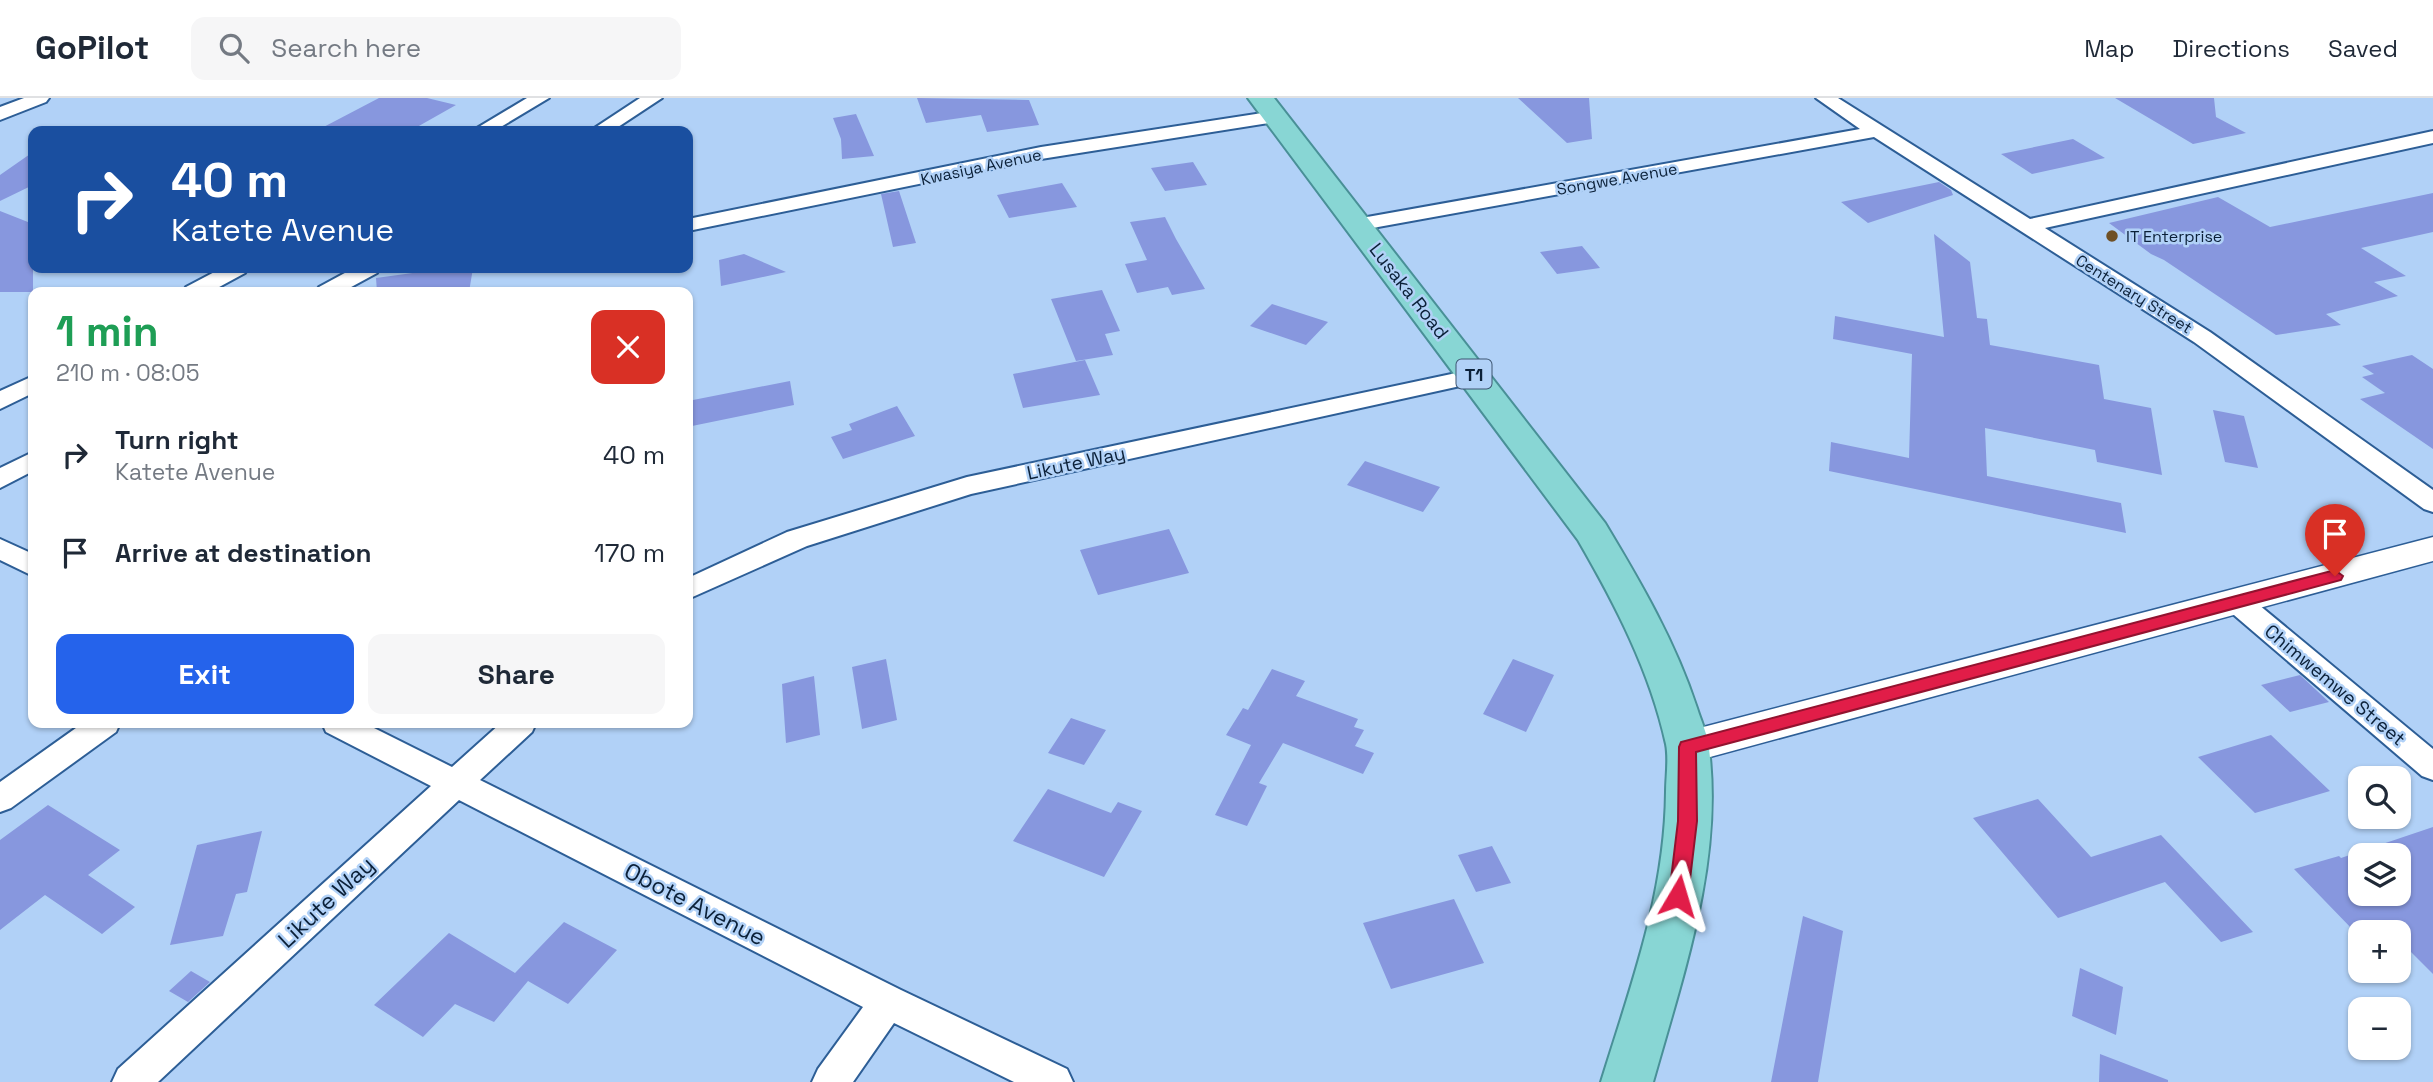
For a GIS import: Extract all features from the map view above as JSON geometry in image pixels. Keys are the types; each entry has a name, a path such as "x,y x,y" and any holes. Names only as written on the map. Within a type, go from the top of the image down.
{"highway":[{"name":"Lusaka Road","path":"1268,108 1592,532 1627,591 1663,666 1688,747"},
{"name":"T1","path":"1627,1082 1675,920 1688,821 1688,747"}],"street":[{"path":"0,113 40,98"},
{"path":"490,126 540,98"},
{"path":"606,126 653,98"},
{"name":"Centenary Street","path":"1825,98 2202,337 2433,503"},
{"name":"Kwasiya Avenue","path":"693,224 1268,108"},
{"name":"Songwe Avenue","path":"1356,225 1878,131"},
{"path":"2026,226 2433,137"},
{"path":"203,287 228,273"},
{"path":"336,287 360,273"},
{"name":"Likute Way","path":"693,587 797,539 967,486 1475,376"},
{"path":"0,401 28,386"},
{"path":"0,480 28,463"},
{"path":"0,548 28,563"},
{"path":"1688,747 2433,549"},
{"name":"Chimwemwe Street","path":"2237,602 2433,767"},
{"path":"0,799 98,728"},
{"name":"Obote Avenue","path":"347,728 888,1002 1054,1082"},
{"name":"Likute Way","path":"131,1082 516,728"},
{"path":"831,1082 888,1002"}],"building":[{"path":"379,98 427,98 456,105 419,126 326,126"},
{"path":"917,98 1029,100 1039,125 987,132 981,115 926,123"},
{"path":"1518,98 1589,98 1592,139 1567,143"},
{"path":"2115,98 2214,98 2216,117 2246,133 2193,144"},
{"path":"856,114 874,156 842,159 841,139 833,118"},
{"path":"2073,139 2105,158 2032,174 2001,154"},
{"path":"28,155 28,187 0,201 0,175"},
{"path":"1193,162 1207,185 1165,191 1151,168"},
{"path":"1939,182 1951,190 1953,195 1868,223 1841,202"},
{"path":"1062,183 1077,207 1009,218 997,195"},
{"path":"899,191 916,243 893,247 881,194"},
{"path":"2433,193 2433,232 2361,248 2406,276 2374,282 2398,296 2326,314 2341,325 2276,335 2151,254 2109,223 2218,197 2270,227"},
{"path":"0,211 28,222 28,273 33,273 33,287 28,287 28,292 0,292"},
{"path":"1165,217 1205,289 1172,295 1168,287 1137,293 1125,264 1147,260 1130,222"},
{"path":"1934,234 1970,262 1977,318 1987,319 1990,345 2099,365 2104,399 2151,408 2162,475 2097,462 2095,450 1985,428 1987,476 2121,503 2126,533 1829,471 1831,442 1909,458 1912,354 1833,339 1835,316 1944,337"},
{"path":"1582,246 1600,268 1557,274 1540,252"},
{"path":"744,254 786,272 721,286 719,260"},
{"path":"412,273 472,273 470,287 377,287 376,278"},
{"path":"1102,290 1120,331 1105,334 1113,355 1076,361 1051,299"},
{"path":"1272,304 1328,322 1306,345 1250,326"},
{"path":"2412,355 2433,369 2433,449 2360,399 2385,393 2362,377 2374,374 2362,366"},
{"path":"1085,360 1100,395 1023,408 1013,374"},
{"path":"790,381 794,405 693,426 693,400"},
{"path":"897,406 915,436 843,459 831,437 852,430 849,424"},
{"path":"2213,410 2244,416 2258,468 2225,462"},
{"path":"1365,461 1440,487 1423,512 1347,485"},
{"path":"1169,529 1189,573 1098,595 1080,550"},
{"path":"886,659 897,720 862,729 852,667"},
{"path":"1513,659 1554,675 1526,732 1483,714"},
{"path":"1272,669 1305,681 1296,696 1358,719 1354,727 1364,730 1355,746 1374,753 1363,774 1283,743 1259,783 1267,786 1247,826 1215,815 1251,745 1226,735 1243,708 1248,710"},
{"path":"2300,675 2329,702 2290,712 2261,685"},
{"path":"814,676 820,735 786,743 782,684"},
{"path":"1071,718 1106,730 1084,765 1048,753"},
{"path":"2271,735 2330,791 2255,813 2198,757"},
{"path":"1048,789 1111,813 1118,802 1142,811 1104,877 1013,841"},
{"path":"2038,799 2091,857 2161,835 2253,932 2221,942 2165,882 2058,918 1973,818"},
{"path":"48,805 120,850 88,875 135,907 102,934 45,895 0,930 0,840"},
{"path":"2433,827 2433,974 2411,952 2411,920 2348,920 2348,925 2294,869 2348,856 2348,906 2411,906 2411,843 2386,843"},
{"path":"262,831 247,892 236,894 223,936 170,945 197,845"},
{"path":"1492,846 1511,883 1476,892 1458,855"},
{"path":"1454,899 1484,963 1391,989 1363,923"},
{"path":"1803,916 1843,931 1818,1082 1771,1082"},
{"path":"564,922 617,950 568,1004 528,981 494,1022 455,1004 423,1037 374,1005 449,933 515,973"},
{"path":"2080,968 2123,987 2116,1035 2072,1016"},
{"path":"191,971 210,982 188,1002 169,991"},
{"path":"2100,1054 2168,1080 2168,1082 2099,1082"}],"place":[{"name":"IT Enterprise","path":"2112,236"}],"route":[{"path":"1678,896 1688,821 1688,747 2335,576"}]}
